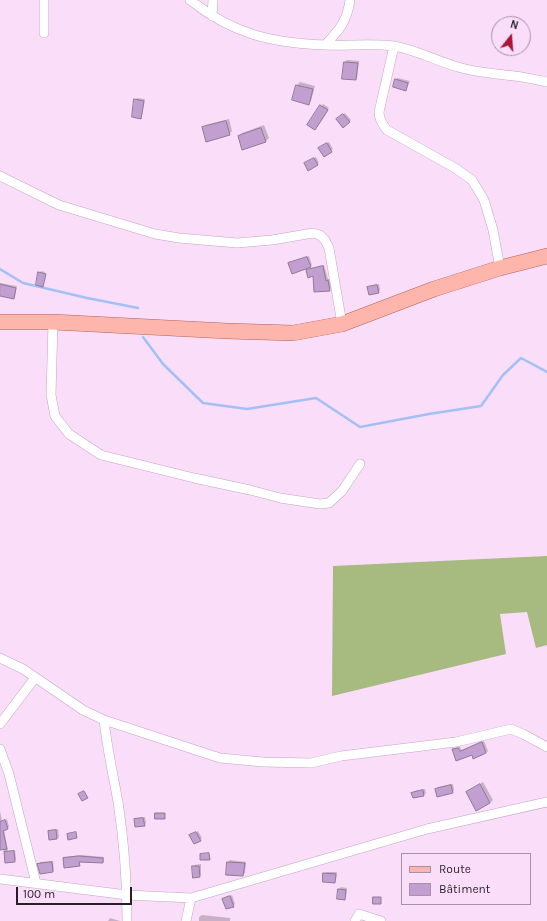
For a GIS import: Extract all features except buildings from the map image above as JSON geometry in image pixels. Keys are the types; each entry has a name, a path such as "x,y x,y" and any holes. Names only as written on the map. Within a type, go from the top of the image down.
{"main road":[{"path":"0,322 53,322 293,333 342,324 434,289 500,268 547,256"}],"street":[{"path":"44,0 44,33"},
{"path":"190,0 212,16 234,28 254,36 288,42 325,45 394,46 419,52 456,67 471,71 486,74 525,77 547,82"},
{"path":"212,16 213,0"},
{"path":"325,45 346,21 349,12 350,0"},
{"path":"394,46 379,112 379,118 382,125 387,130 455,168 472,180 484,200 500,268"},
{"path":"0,176 59,205 154,234 236,243 272,240 312,233 320,235 325,240 329,248 342,324"},
{"path":"53,322 51,395 56,416 69,434 101,455 280,498 320,504 328,503 342,491 360,464"},
{"path":"0,658 23,669 83,710 104,720 220,758 263,762 311,763 341,756 456,742 511,729 547,747"},
{"path":"0,724 35,678"},
{"path":"104,720 106,744 118,802 124,845 127,921"},
{"path":"0,749 9,774 36,883"},
{"path":"0,879 127,895 190,898 427,829 547,802"},
{"path":"186,921 190,898"},
{"path":"356,921 359,914 381,921"}],"green space":[{"path":"547,556 547,645 536,648 527,612 500,614 506,654 332,696 333,566"}],"waterway":[{"path":"0,269 23,283 138,308"},
{"path":"143,337 163,364 203,403 247,409 316,398 360,427 481,406 503,375 521,358 547,372"}]}
